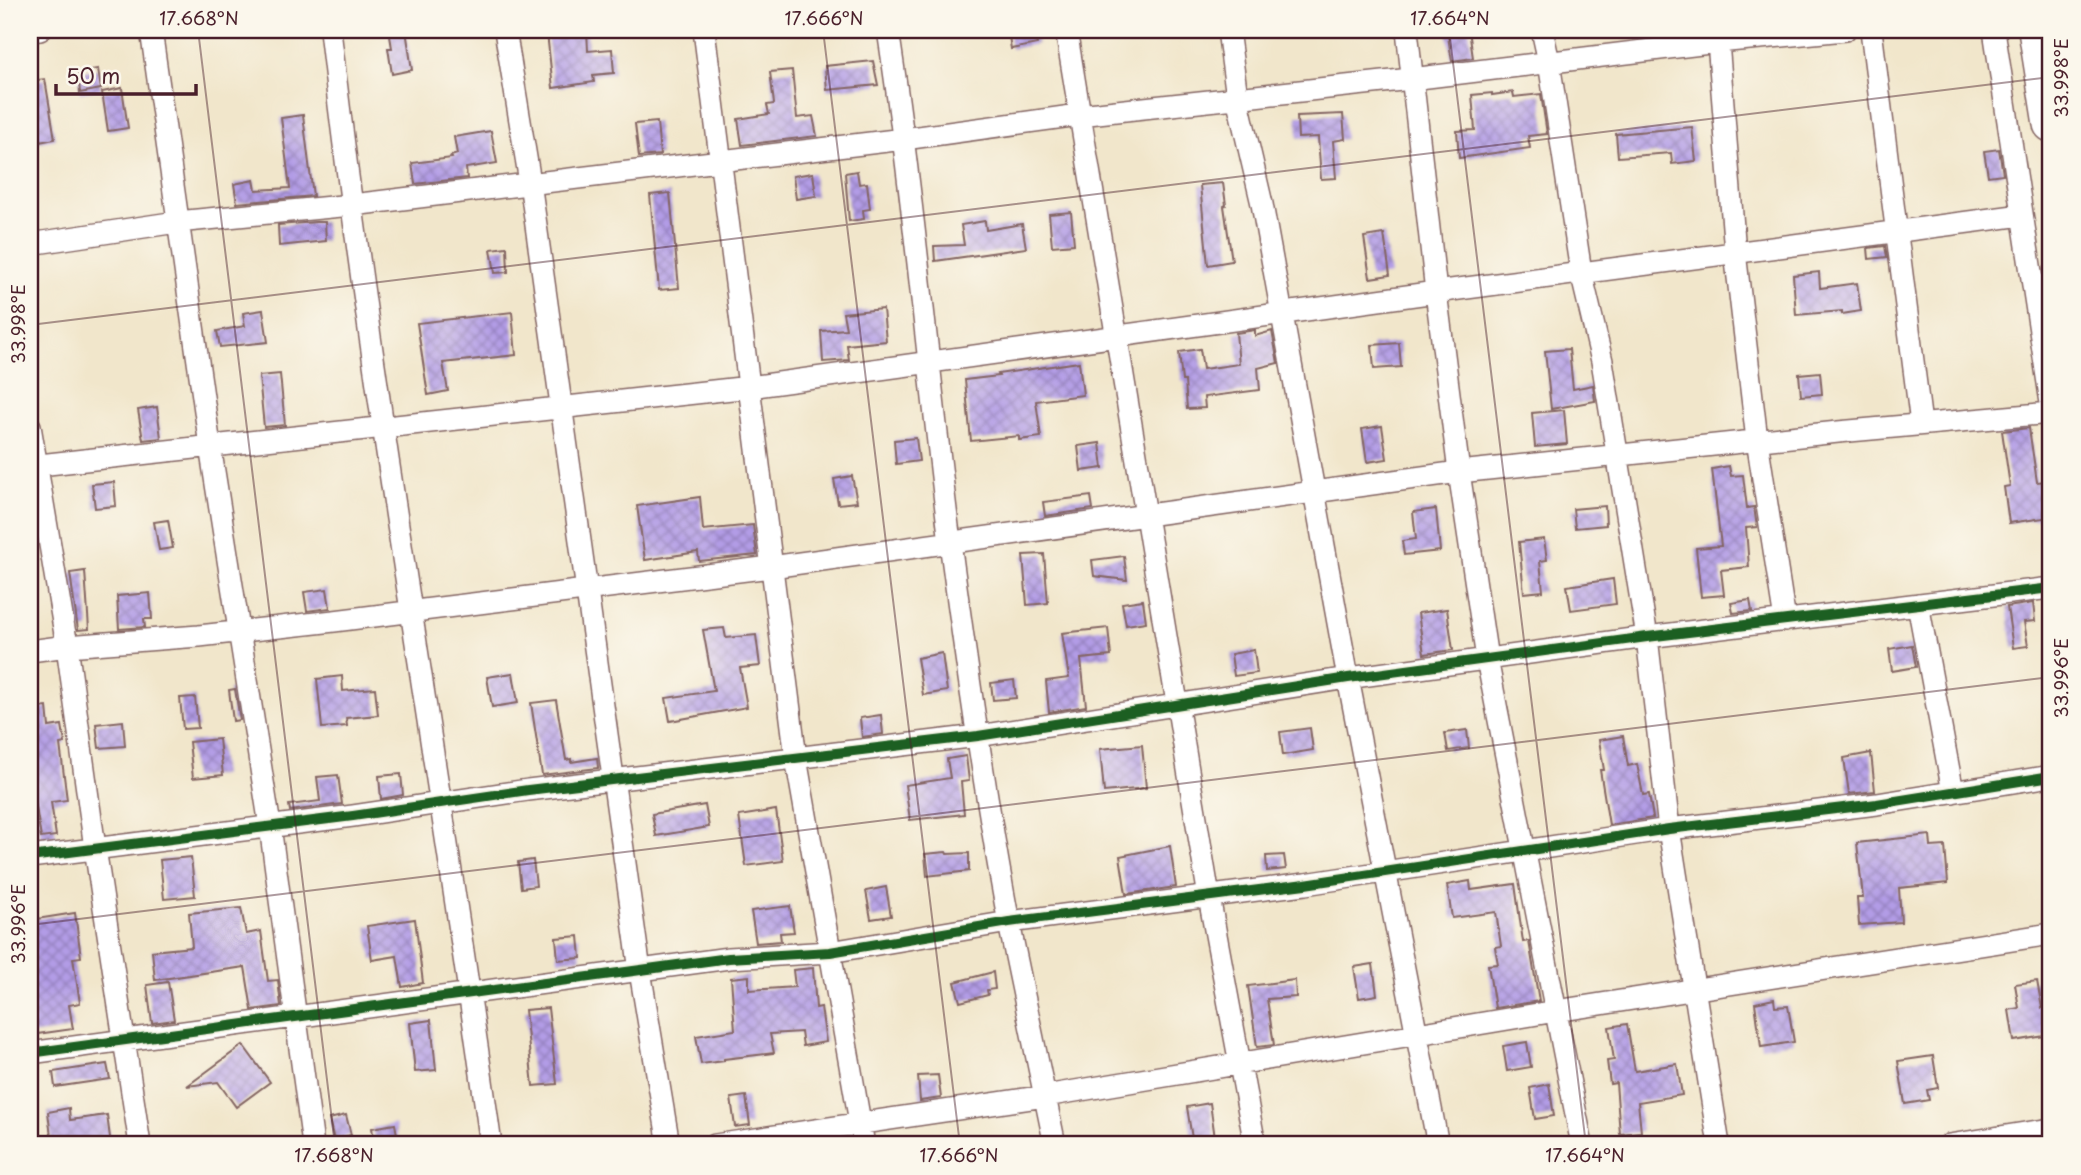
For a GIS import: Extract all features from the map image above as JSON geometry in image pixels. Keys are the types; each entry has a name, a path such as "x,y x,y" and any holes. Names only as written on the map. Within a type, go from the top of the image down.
{"highway":[{"path":"2036,30 2051,124"}],"street":[{"path":"30,31 40,30"},
{"path":"150,30 210,446 270,826 313,1145"},
{"path":"330,30 410,612 442,803 491,1145"},
{"path":"505,30 530,183 640,971 669,1145"},
{"path":"704,30 796,758 864,1145"},
{"path":"888,30 904,139 950,543 978,736 1009,922 1055,1145"},
{"path":"1066,30 1209,897 1255,1145"},
{"path":"1228,30 1237,97 1262,204 1348,678 1438,1145"},
{"path":"1407,30 1459,472 1488,659 1583,1145"},
{"path":"1542,30 1581,272 1602,361 1647,637 1669,829 1719,1145"},
{"path":"30,244 177,222 352,205 904,139 1079,115 1549,62 1678,38 1718,42 1845,30"},
{"path":"1871,30 1921,424"},
{"path":"1994,30 2051,403"},
{"path":"1718,42 1735,252 1757,440 1785,621"},
{"path":"33,465 750,387 1581,272 2022,215"},
{"path":"30,651 410,612 771,567 1459,472 1757,440 2051,413"},
{"path":"30,426 33,465 67,646 140,1145"},
{"path":"30,856 612,780 978,736 1348,678 1647,637 2051,587"},
{"path":"1918,604 1953,792"},
{"path":"30,1054 729,958 830,952 1009,922 1209,897 1669,829 1795,815 2051,776"},
{"path":"715,1145 1045,1096 1556,1011 2051,934"},
{"path":"1949,1145 2051,1129"}],"building":[{"path":"389,30 406,30 412,70 392,74 388,48 392,48"},
{"path":"587,30 588,51 612,49 614,73 593,75 594,82 553,88 547,33"},
{"path":"1008,30 1034,30 1037,44 1011,49"},
{"path":"1447,30 1469,30 1473,58 1452,61"},
{"path":"873,61 878,85 827,90 825,66"},
{"path":"98,69 101,89 80,93 78,72"},
{"path":"792,70 797,118 813,116 817,136 742,145 738,119 769,114 767,105 774,104 770,72"},
{"path":"45,79 55,139 34,143 30,114 30,81"},
{"path":"122,88 128,128 108,131 102,92"},
{"path":"1513,92 1514,97 1541,94 1547,134 1528,136 1530,148 1459,158 1457,131 1475,130 1472,95"},
{"path":"1343,114 1345,139 1333,141 1336,178 1321,179 1318,137 1298,138 1297,116"},
{"path":"303,115 313,196 237,203 234,184 254,180 256,190 290,188 281,118"},
{"path":"657,122 660,155 639,157 635,124"},
{"path":"1692,127 1696,161 1672,164 1671,153 1618,157 1616,134"},
{"path":"491,131 497,163 466,168 467,178 415,184 412,163 452,158 451,156 457,154 454,137"},
{"path":"1999,149 2003,174 1988,176 1984,151"},
{"path":"857,171 859,184 867,183 870,209 863,210 864,219 849,221 845,173"},
{"path":"813,173 816,196 796,199 793,176"},
{"path":"1223,183 1232,261 1208,265 1200,185"},
{"path":"670,193 679,288 659,290 650,195"},
{"path":"1071,212 1074,244 1052,246 1049,214"},
{"path":"985,221 986,230 1022,224 1026,248 935,261 934,246 964,245 961,225"},
{"path":"325,222 326,241 279,246 278,225"},
{"path":"1384,234 1390,275 1370,278 1364,237"},
{"path":"1885,246 1887,257 1869,259 1868,248"},
{"path":"507,247 508,272 495,273 491,249"},
{"path":"1819,272 1820,288 1857,283 1861,311 1796,315 1793,275"},
{"path":"883,309 886,341 847,345 849,360 823,362 821,331 846,329 843,313"},
{"path":"263,310 268,342 220,347 217,331 245,326 243,313"},
{"path":"512,312 516,355 443,363 448,391 428,395 417,323"},
{"path":"1255,330 1255,336 1272,331 1278,363 1258,368 1260,390 1204,397 1205,408 1187,409 1179,352 1200,349 1203,369 1239,364 1236,333"},
{"path":"1399,343 1401,367 1374,369 1372,345"},
{"path":"1569,349 1573,389 1593,385 1595,401 1551,409 1545,351"},
{"path":"1079,362 1083,395 1036,401 1041,437 1019,440 1019,436 971,441 965,380"},
{"path":"1820,372 1822,394 1801,396 1799,374"},
{"path":"280,374 285,425 264,427 259,376"},
{"path":"157,407 161,438 143,440 138,410"},
{"path":"1564,410 1567,444 1535,447 1532,413"},
{"path":"1382,426 1387,459 1367,462 1362,429"},
{"path":"2029,428 2037,482 2047,481 2051,517 2009,523 2004,487 2010,486 2002,431"},
{"path":"916,438 919,461 896,464 894,440"},
{"path":"1100,443 1103,468 1081,471 1078,446"},
{"path":"1729,466 1731,476 1743,475 1747,508 1754,507 1757,527 1746,528 1749,567 1721,570 1724,595 1701,597 1696,548 1721,546 1712,469"},
{"path":"852,476 857,502 838,504 834,479"},
{"path":"114,482 116,506 95,508 92,484"},
{"path":"1091,496 1093,509 1045,516 1043,502"},
{"path":"700,497 703,530 753,525 757,555 699,561 698,552 645,560 637,506"},
{"path":"1605,506 1606,525 1575,528 1573,509"},
{"path":"1436,509 1440,551 1404,555 1402,541 1416,539 1413,512"},
{"path":"168,520 173,548 159,550 154,522"},
{"path":"1544,539 1547,560 1540,561 1543,591 1524,593 1519,542"},
{"path":"1044,554 1048,603 1027,605 1023,555"},
{"path":"1124,556 1127,580 1094,576 1092,560"},
{"path":"85,571 89,629 78,630 70,573"},
{"path":"1613,579 1616,604 1571,610 1567,586"},
{"path":"327,589 330,608 307,611 304,592"},
{"path":"150,593 152,619 144,619 145,627 119,629 117,596"},
{"path":"1143,600 1146,622 1126,625 1122,603"},
{"path":"1750,600 1752,611 1733,613 1731,603"},
{"path":"2033,603 2035,621 2024,622 2028,646 2013,648 2007,607"},
{"path":"1447,609 1453,650 1424,654 1418,613"},
{"path":"724,628 726,638 756,635 760,666 740,668 747,707 670,721 666,698 714,691 703,630"},
{"path":"1108,628 1111,656 1081,659 1086,706 1049,712 1046,681 1069,678 1062,633"},
{"path":"1912,645 1916,667 1892,671 1889,649"},
{"path":"1254,650 1257,673 1234,676 1231,654"},
{"path":"942,653 947,691 923,695 917,658"},
{"path":"513,673 518,703 492,707 487,677"},
{"path":"342,676 343,691 375,688 378,715 346,718 347,726 322,728 317,679"},
{"path":"1014,680 1016,698 993,700 991,683"},
{"path":"235,689 240,720 233,721 229,690"},
{"path":"195,697 198,728 183,729 180,698"},
{"path":"556,700 566,760 571,759 571,762 597,758 598,768 542,775 531,703"},
{"path":"47,707 49,727 62,725 65,743 60,744 67,800 51,802 56,836 41,838 30,782 30,709"},
{"path":"881,715 883,734 862,737 860,718"},
{"path":"123,721 125,746 99,748 96,724"},
{"path":"1310,728 1313,750 1283,755 1280,732"},
{"path":"1467,730 1469,748 1448,751 1445,733"},
{"path":"1623,736 1628,766 1637,764 1643,795 1649,794 1653,818 1609,825 1600,770 1604,770 1599,740"},
{"path":"219,739 223,775 193,778 189,742"},
{"path":"1142,745 1146,788 1104,792 1100,749"},
{"path":"1871,753 1875,791 1849,794 1844,758"},
{"path":"966,756 969,781 961,782 964,814 910,820 905,785 950,778 947,759"},
{"path":"401,774 403,795 381,799 379,776"},
{"path":"338,775 342,804 290,811 289,805 320,801 317,777"},
{"path":"705,805 709,827 656,836 652,814"},
{"path":"776,810 783,861 746,866 739,816"},
{"path":"1930,835 1931,847 1945,846 1948,883 1899,888 1901,922 1859,925 1857,898 1863,898 1857,843"},
{"path":"1170,846 1176,887 1126,894 1120,856"},
{"path":"969,853 969,871 927,876 925,854"},
{"path":"1284,855 1286,869 1267,871 1266,856"},
{"path":"191,857 195,896 164,899 160,860"},
{"path":"533,860 536,886 521,888 518,862"},
{"path":"1470,881 1471,890 1515,884 1523,942 1529,941 1539,1001 1495,1008 1488,965 1498,964 1495,947 1501,946 1496,912 1452,918 1447,885"},
{"path":"886,887 891,916 871,919 866,891"},
{"path":"790,906 794,932 780,933 781,941 756,943 751,911"},
{"path":"241,908 246,934 261,931 268,981 278,980 281,1006 252,1010 245,967 155,980 152,951 192,947 189,913"},
{"path":"75,913 81,957 73,958 80,1003 69,1005 73,1029 30,1035 30,920"},
{"path":"415,919 423,983 402,987 397,956 372,960 367,926"},
{"path":"579,936 581,958 558,960 556,938"},
{"path":"1373,964 1377,995 1359,998 1354,967"},
{"path":"813,968 816,1008 821,1007 826,1042 803,1046 801,1032 770,1034 774,1053 701,1064 696,1036 735,1030 731,978 749,976 749,990 795,987 793,970"},
{"path":"993,972 995,989 987,990 988,995 960,1002 955,982"},
{"path":"1295,980 1296,997 1267,999 1274,1045 1257,1047 1248,986"},
{"path":"2037,981 2042,1008 2050,1006 2051,1035 2014,1041 2009,1010 2019,1008 2015,984"},
{"path":"168,982 174,1020 152,1023 147,985"},
{"path":"1774,999 1775,1007 1788,1006 1794,1042 1761,1047 1755,1003"},
{"path":"548,1008 557,1084 533,1086 525,1010"},
{"path":"431,1020 436,1070 415,1072 410,1023"},
{"path":"1627,1024 1635,1071 1677,1064 1682,1095 1638,1102 1641,1132 1620,1134 1616,1083 1610,1084 1607,1061 1614,1060 1609,1027"},
{"path":"1527,1042 1531,1067 1507,1071 1503,1046"},
{"path":"243,1045 270,1082 236,1107 218,1082 187,1086"},
{"path":"1933,1056 1938,1088 1927,1090 1929,1100 1905,1104 1898,1061"},
{"path":"107,1064 110,1079 55,1087 53,1072"},
{"path":"938,1075 941,1098 920,1101 918,1076"},
{"path":"1549,1084 1554,1116 1535,1119 1530,1088"},
{"path":"746,1096 750,1125 735,1127 731,1098"},
{"path":"1210,1103 1216,1145 1193,1145 1187,1107"},
{"path":"69,1108 70,1120 107,1115 111,1145 52,1145 48,1112"},
{"path":"346,1115 351,1135 334,1140 329,1119"},
{"path":"395,1124 399,1145 375,1145 372,1128"}],"cycle path":[{"path":"30,857 353,816 528,790 978,736 1348,678 1647,637 2051,588"},
{"path":"30,1053 729,958 830,952 1009,922 1305,884 1669,829 1877,804 2051,776"}]}
